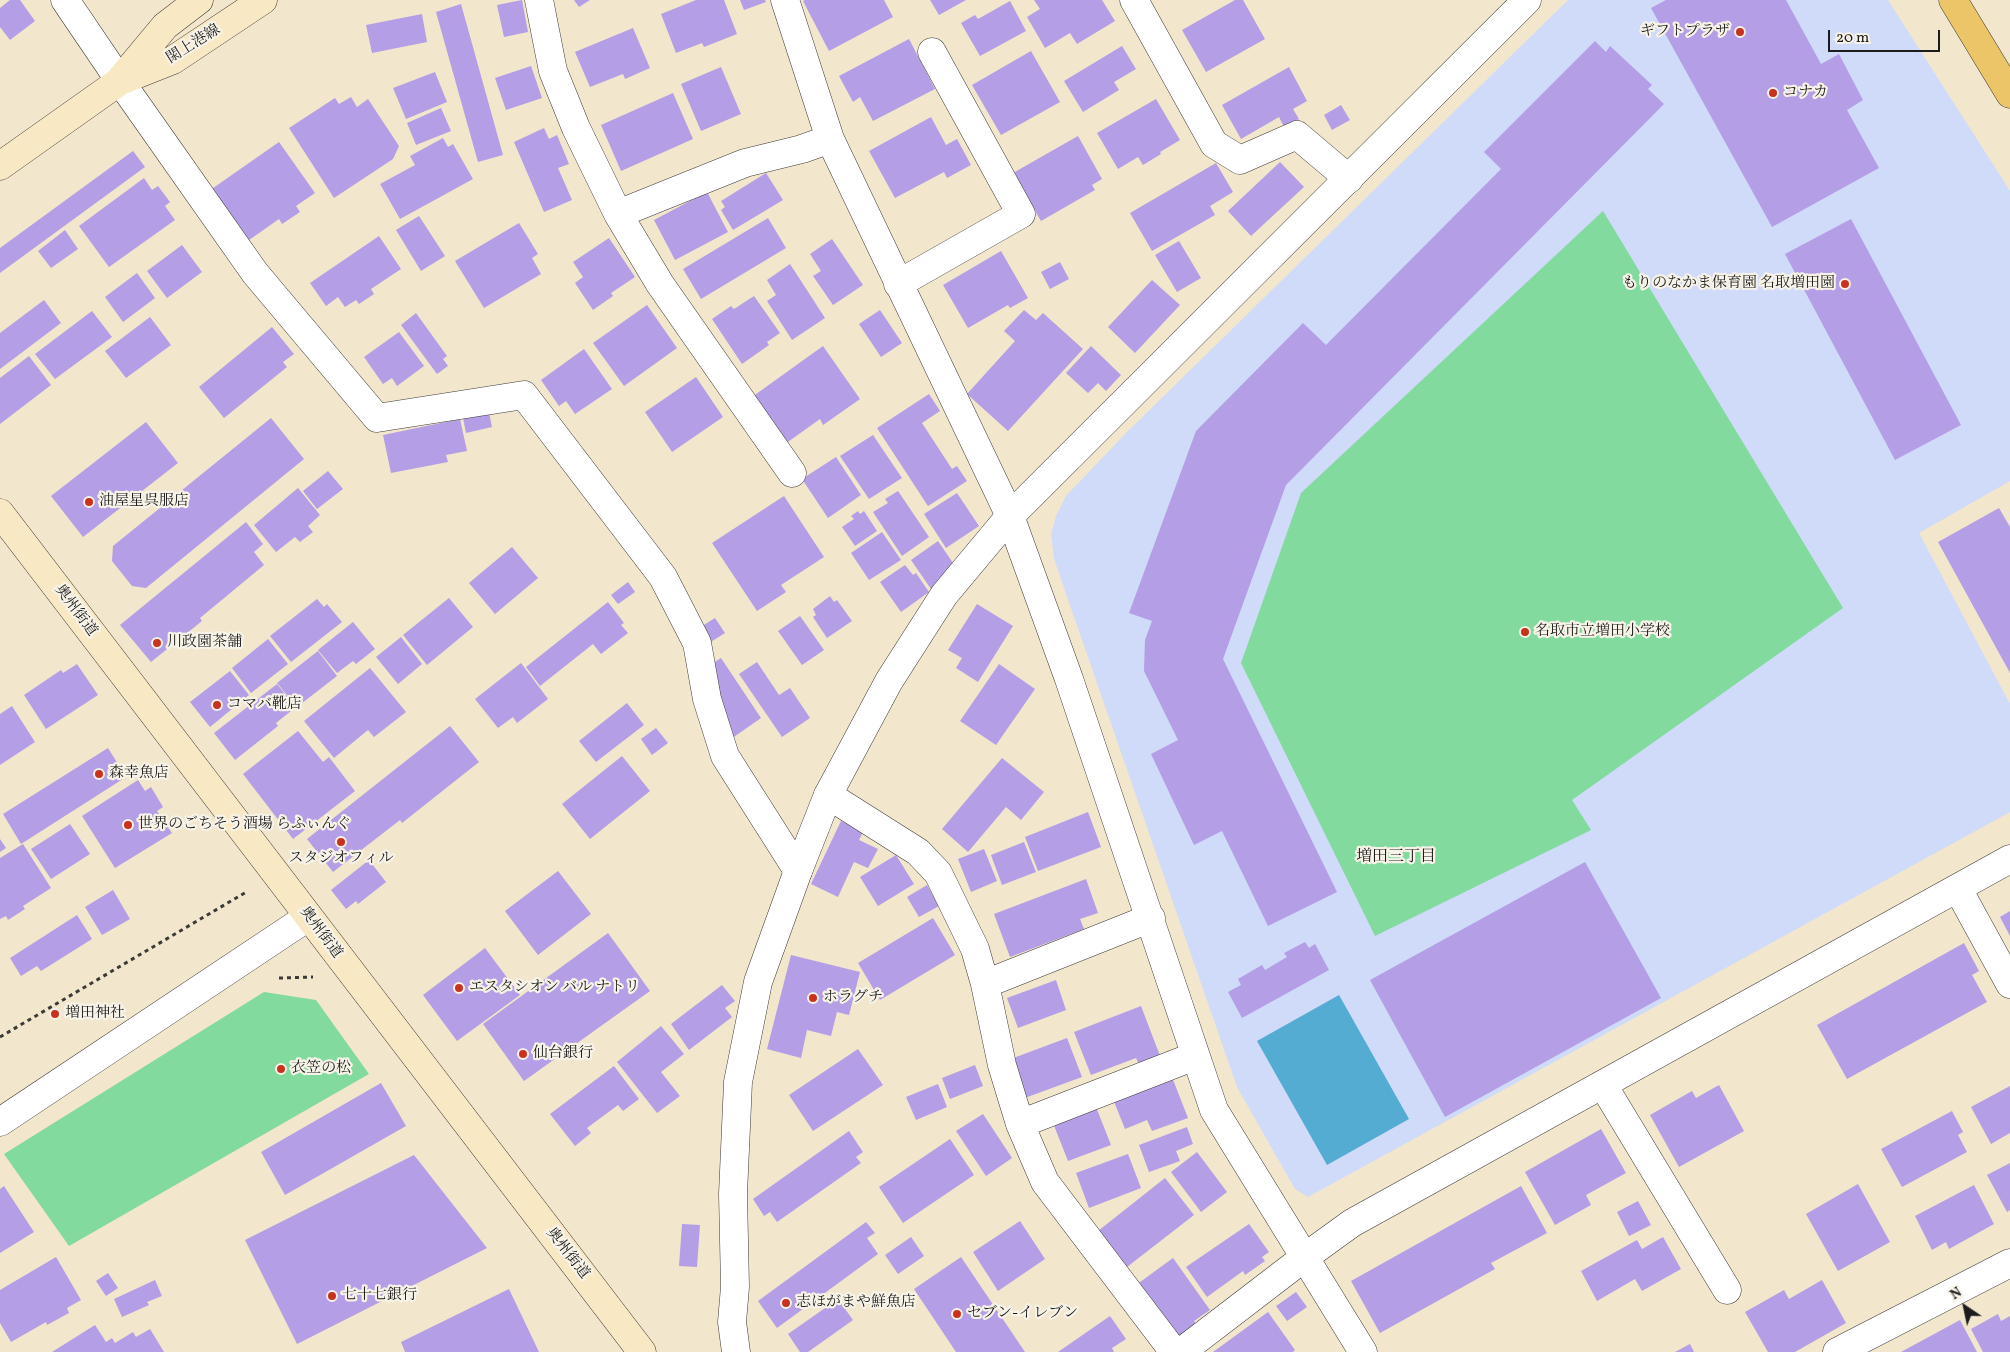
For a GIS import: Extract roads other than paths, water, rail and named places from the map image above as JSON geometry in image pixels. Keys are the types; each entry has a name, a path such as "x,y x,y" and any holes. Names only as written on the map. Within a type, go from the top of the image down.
{"highway":[{"path":"1953,0 2010,94"}],"main road":[{"name":"閖上港線","path":"120,81 165,26 199,0"},
{"name":"閖上港線","path":"0,166 120,81 173,60 264,0"},
{"name":"奥州街道","path":"0,513 642,1352"}],"street":[{"path":"65,0 256,273 378,418 524,395 663,577 697,643 707,699 725,756 798,871"},
{"path":"538,0 553,71 576,128 618,214 660,284 792,473"},
{"path":"785,0 830,139 1010,516 1069,679 1151,918 1214,1110 1363,1352"},
{"path":"1134,0 1214,144 1240,160 1297,135 1349,179"},
{"path":"736,1352 732,1322 735,1287 733,1194 738,1082 758,982 828,795 889,681 944,595 1010,516 1527,0"},
{"path":"898,284 1021,214 932,52"},
{"path":"618,214 745,163 802,149 830,139"},
{"path":"828,795 918,852 938,873 975,949 985,984 1002,1065 1020,1124 1045,1182 1174,1352"},
{"path":"1181,1352 1352,1223 2010,859"},
{"path":"1958,889 2010,984"},
{"path":"0,1122 308,917"},
{"path":"985,984 1151,918"},
{"path":"1020,1124 1195,1056"},
{"path":"1604,1085 1727,1290"},
{"path":"1837,1352 2010,1263"},
{"path":"715,1352 732,1322"}],"water":[{"path":"1339,995 1409,1119 1327,1165 1257,1041"}],"place":[{"name":"ギフトプラザ","path":"1740,32"},
{"name":"コナカ","path":"1773,93"},
{"name":"もりのなかま保育園 名取増田園","path":"1845,284"},
{"name":"油屋星呉服店","path":"89,502"},
{"name":"名取市立増田小学校","path":"1525,632"},
{"name":"川政園茶舗","path":"157,643"},
{"name":"コマバ靴店","path":"217,705"},
{"name":"森幸魚店","path":"99,774"},
{"name":"世界のごちそう酒場 らふぃんぐ","path":"128,825"},
{"name":"スタジオフィル","path":"341,842"},
{"name":"エスタシオン バル ナトリ","path":"459,988"},
{"name":"ホラグチ","path":"813,998"},
{"name":"増田神社","path":"55,1014"},
{"name":"仙台銀行","path":"523,1054"},
{"name":"衣笠の松","path":"281,1069"},
{"name":"七十七銀行","path":"332,1296"},
{"name":"志ほがまや鮮魚店","path":"786,1303"},
{"name":"セブン-イレブン","path":"957,1314"}],"district":[{"name":"増田三丁目","path":"1396,858"}]}
